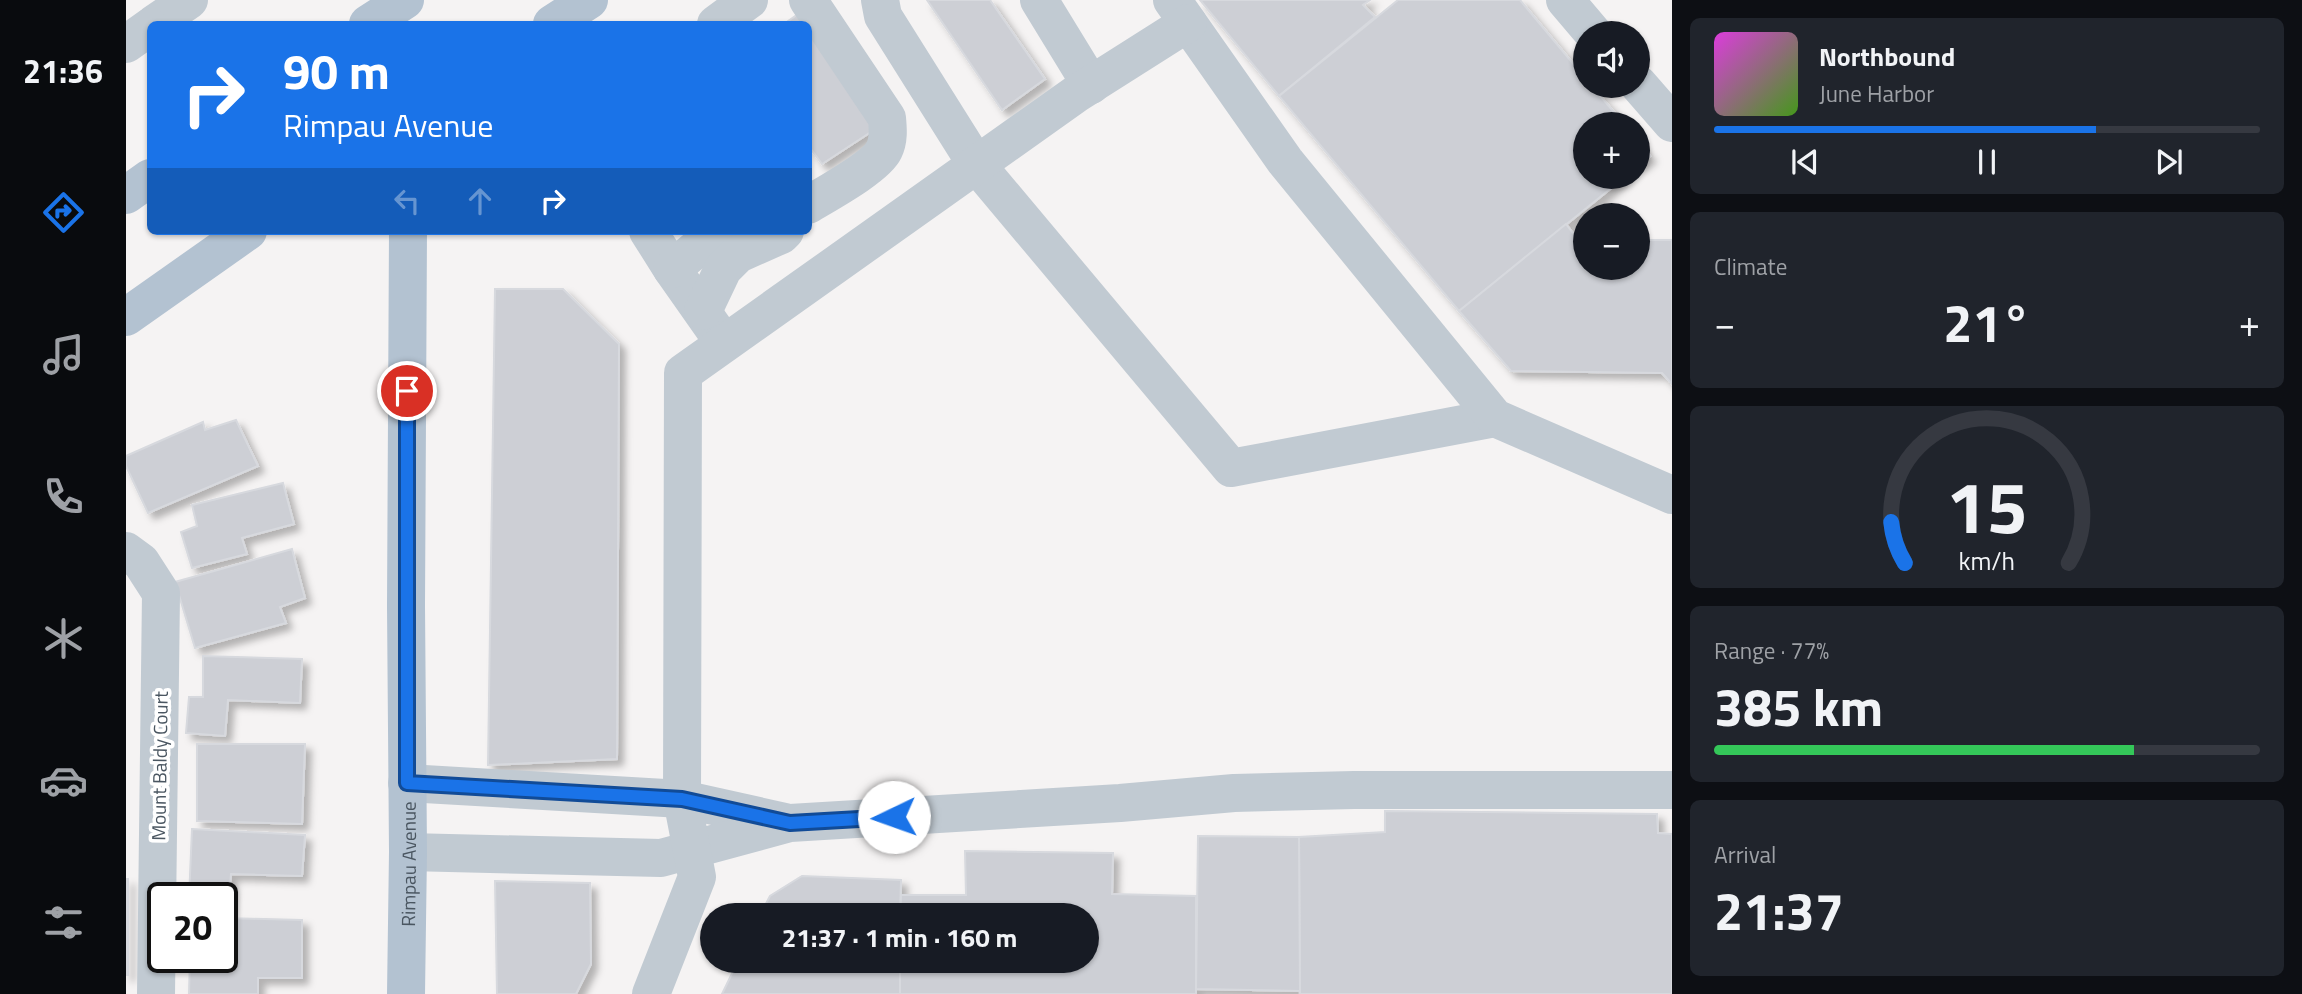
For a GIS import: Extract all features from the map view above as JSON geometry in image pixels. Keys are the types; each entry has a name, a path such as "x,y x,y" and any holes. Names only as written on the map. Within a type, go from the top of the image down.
{"main road":[{"path":"367,18 405,0"},
{"path":"557,21 589,0"},
{"path":"126,195 147,180"},
{"path":"126,317 242,235"},
{"name":"Rimpau Avenue","path":"406,994 408,235"}],"street":[{"path":"159,21 190,0"},
{"path":"720,21 749,0"},
{"path":"808,0 887,118 889,134 884,150 875,161 812,202"},
{"path":"880,0 883,16 976,164 1231,468 1495,418"},
{"path":"1039,0 1091,85"},
{"path":"1564,0 1583,21"},
{"path":"651,994 697,877 682,799 683,373 1091,85 1180,11 1285,161 1495,418 1672,495"},
{"path":"126,44 147,29"},
{"path":"1650,98 1672,123"},
{"path":"651,235 724,343"},
{"path":"672,269 713,235"},
{"path":"703,312 723,270 738,254 782,235"},
{"name":"Mount Baldy Court","path":"126,551 141,562 161,593 156,994"},
{"path":"407,783 682,799 790,823"},
{"path":"408,852 661,858 790,823 1120,803 1234,793 1354,790 1672,790"}],"building":[{"path":"927,0 990,0 1045,79 1002,110"},
{"path":"1200,0 1370,0 1363,5 1375,17 1279,96"},
{"path":"1398,0 1520,0 1573,63 1573,98 1602,98 1614,112 1573,112 1573,189 1610,189 1593,203 1573,203 1573,219 1459,311 1279,96"},
{"path":"808,7 880,126 822,164 812,150 812,21 788,21"},
{"path":"1566,224 1573,233 1573,280 1650,280 1650,240 1672,240 1672,384 1662,373 1511,371 1459,311"},
{"path":"495,289 563,289 619,344 617,759 488,765"},
{"path":"236,420 258,466 148,513 126,466 126,456 203,422 205,430"},
{"path":"283,483 294,524 242,538 247,554 192,568 181,532 197,526 192,505"},
{"path":"292,549 305,598 280,607 286,623 195,648 175,582"},
{"path":"203,656 302,659 300,703 228,700 225,736 186,733 189,697 203,697"},
{"path":"197,744 305,744 302,824 197,821"},
{"path":"1385,811 1657,814 1658,833 1672,834 1672,994 1300,994 1299,837 1385,832"},
{"path":"192,829 305,835 302,876 231,874 230,882 190,882"},
{"path":"1198,836 1299,837 1300,991 1196,989"},
{"path":"965,851 1113,853 1112,894 1196,896 1196,994 900,994 900,973 1099,973 1099,903 901,903 901,895 966,895"},
{"path":"802,876 901,880 900,903 766,903 770,896"},
{"path":"128,879 128,975 126,975"},
{"path":"495,881 590,883 591,964 576,994 497,994"},
{"path":"238,918 302,920 302,978 258,978 258,994 189,994 190,973 238,973"},
{"path":"732,973 900,973 900,994 722,994"}],"route":[{"path":"407,391 407,783 682,799 790,823 894,817"}]}
